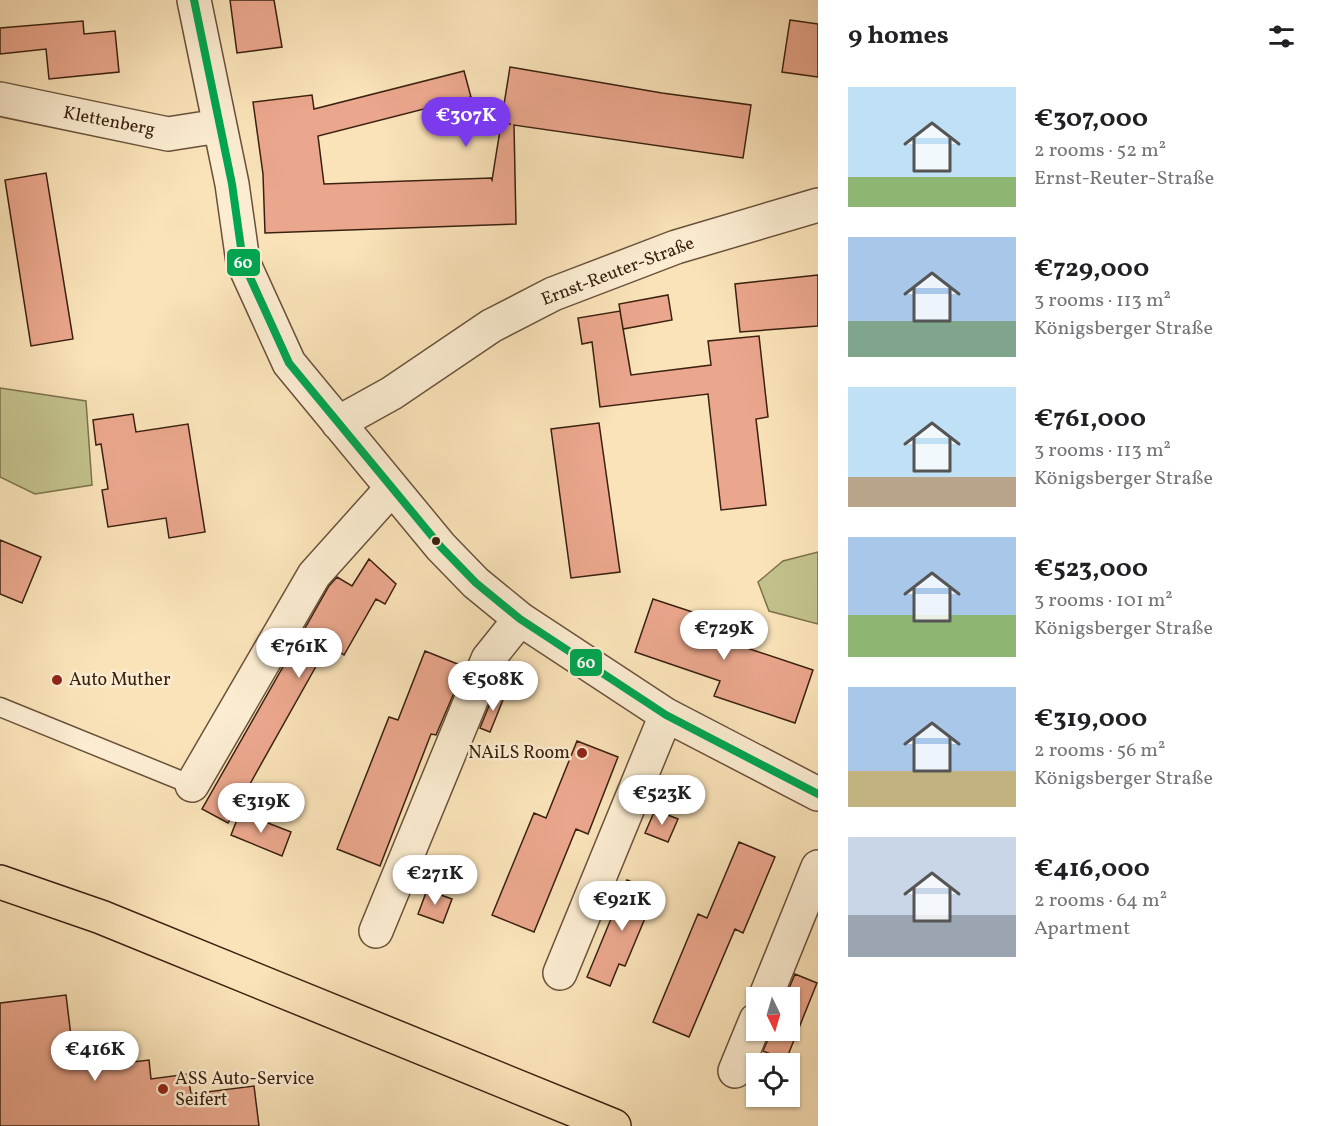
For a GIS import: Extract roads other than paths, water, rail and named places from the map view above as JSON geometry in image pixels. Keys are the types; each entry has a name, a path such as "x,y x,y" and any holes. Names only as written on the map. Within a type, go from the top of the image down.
{"main road":[{"path":"0,882 112,922 614,1126"}],"street":[{"path":"194,0 232,184 243,262 289,363 441,547 476,583 520,619 666,715 818,794"},
{"name":"Klettenberg","path":"0,99 168,134 219,126"},
{"name":"Ernst-Reuter-Straße","path":"338,423 392,393 491,326 553,294 676,247 818,205"},
{"path":"192,785 314,575 392,488"},
{"path":"376,931 488,659 520,619"},
{"path":"560,973 666,715"},
{"path":"769,987 818,867"},
{"path":"735,1071 747,1041"}],"lane":[{"path":"0,707 192,785"}],"place":[{"name":"Auto Muther","path":"57,680"},
{"name":"NAiLS Room","path":"582,753"},
{"name":"ASS Auto-Service Seifert","path":"163,1089"}]}
